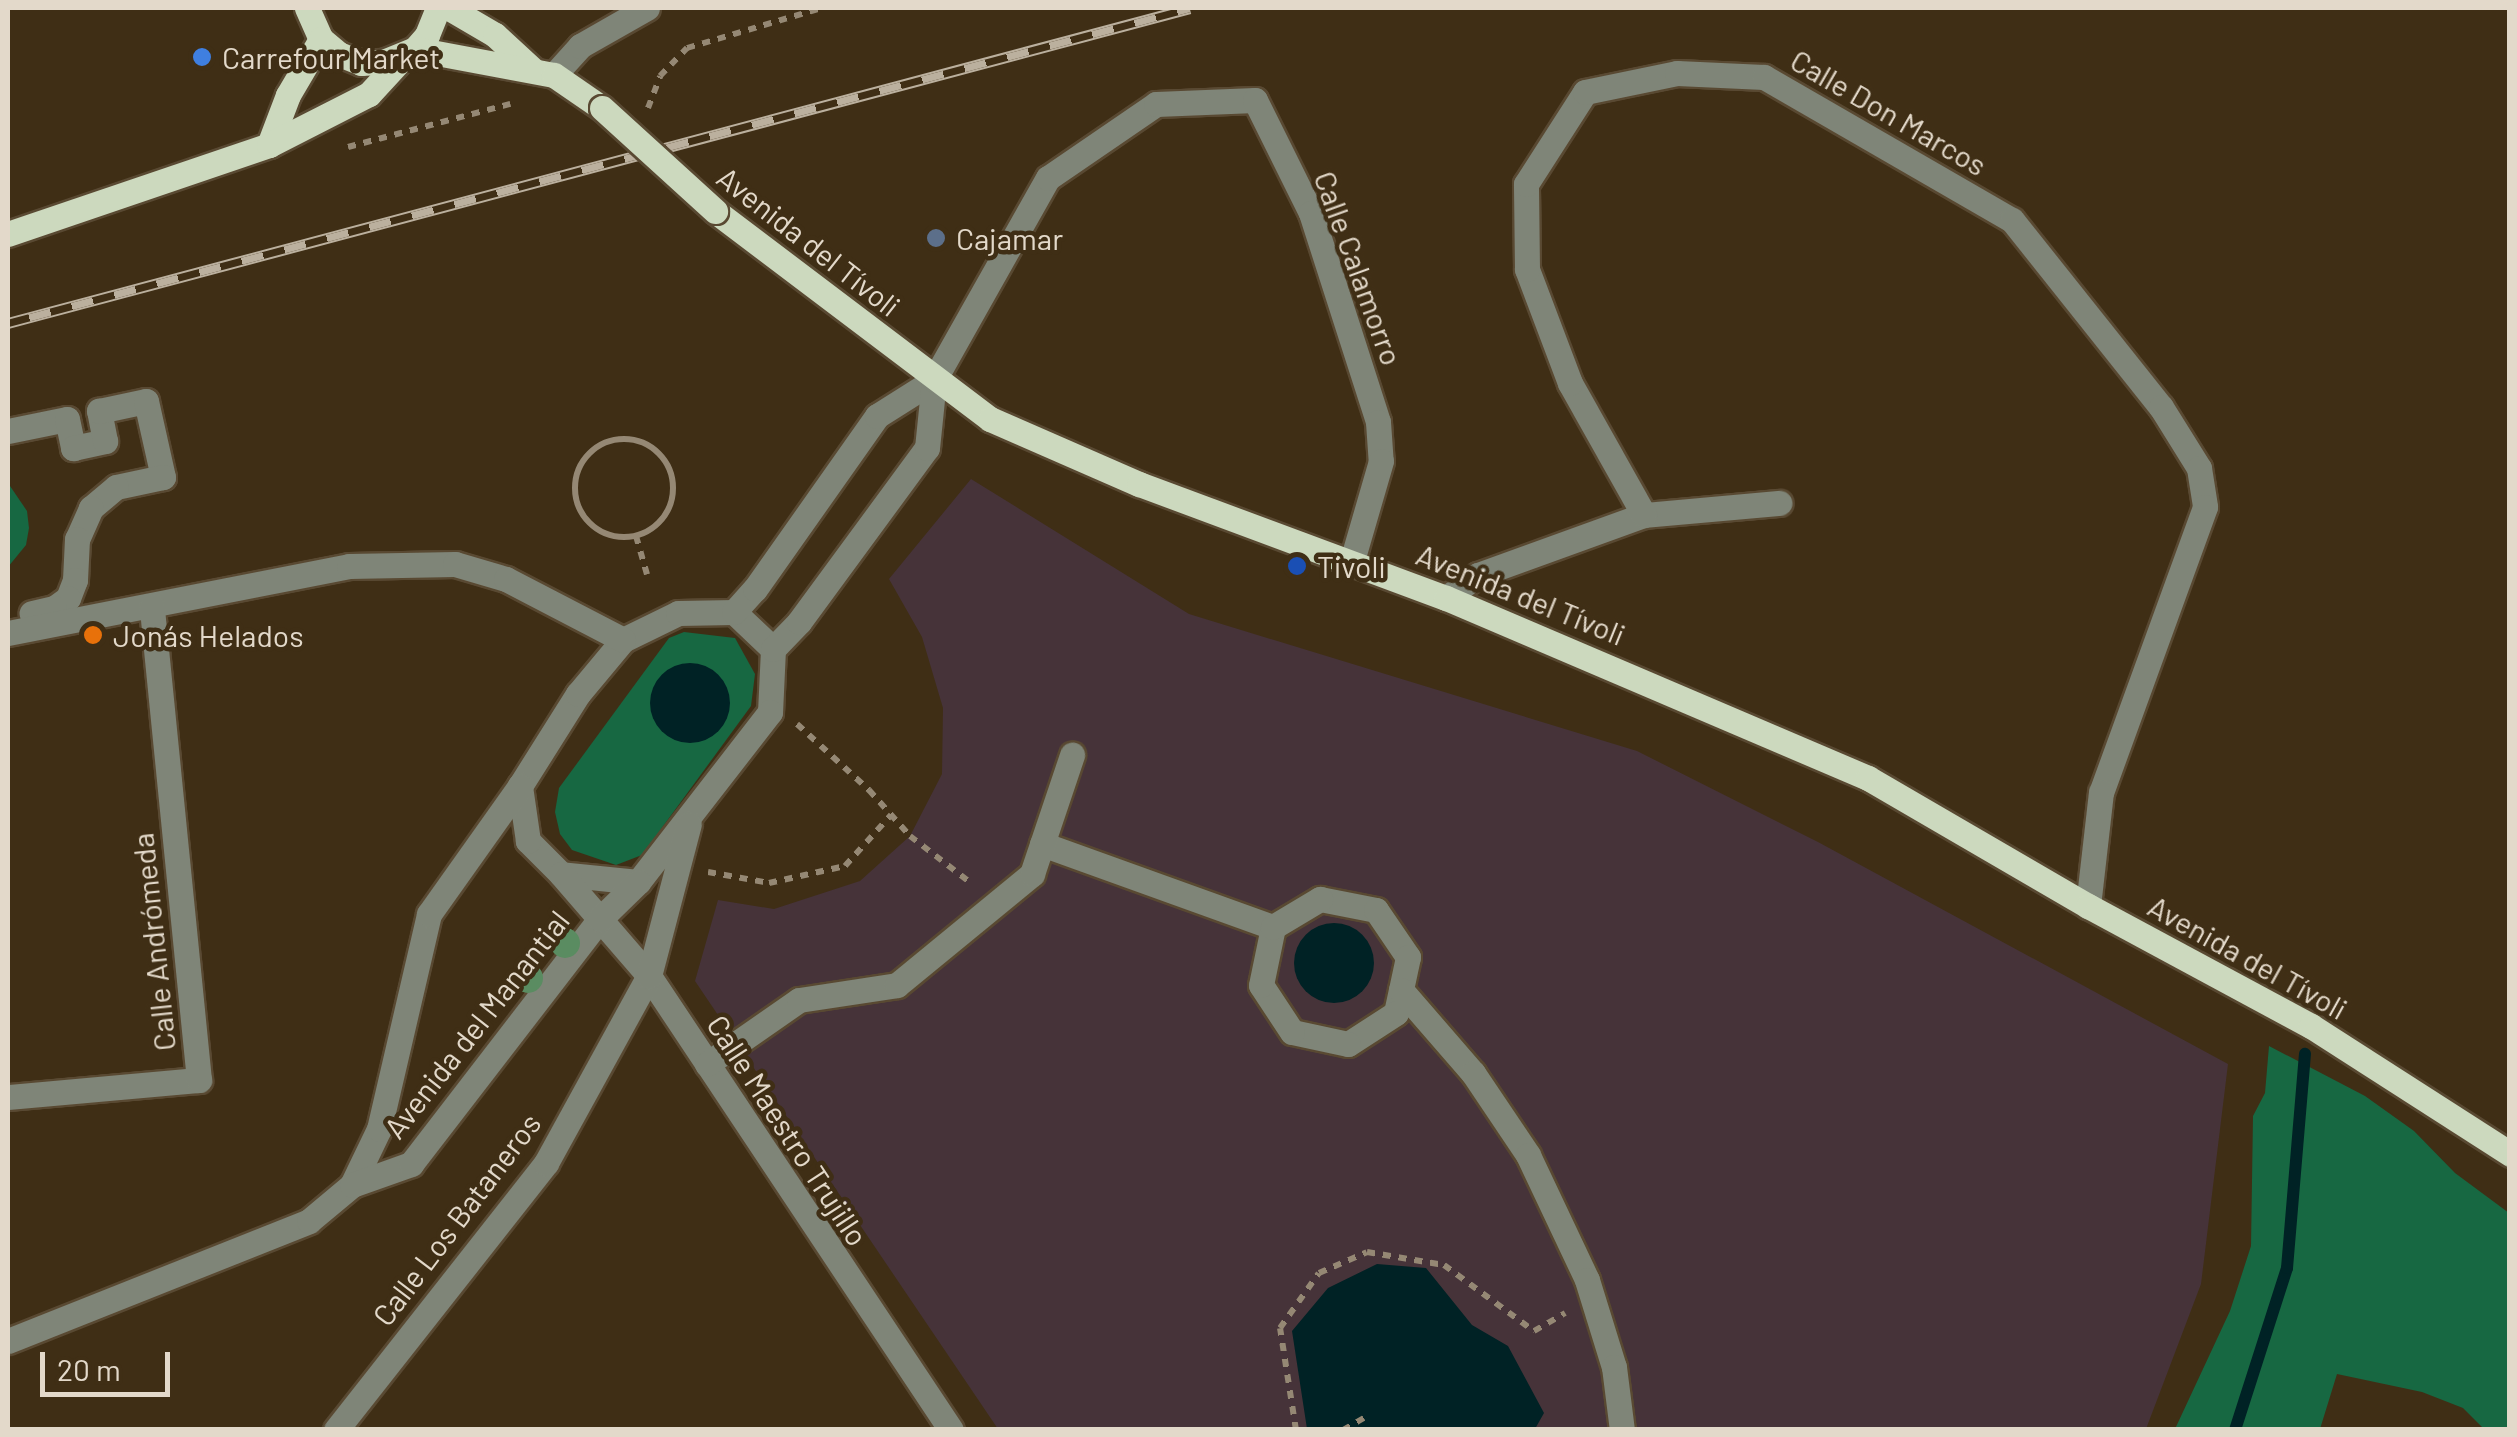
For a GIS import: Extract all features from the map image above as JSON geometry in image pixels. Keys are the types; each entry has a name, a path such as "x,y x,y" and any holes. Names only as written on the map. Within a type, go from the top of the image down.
{"main road":[{"path":"307,8 321,40 339,54 361,62 384,62 410,52 544,73"},
{"path":"8,234 270,145 370,94 427,36 438,8"},
{"name":"Avenida del Tívoli","path":"450,8 602,108 715,211 990,419 1084,460 1446,598 1868,778 2088,906 2311,1026 2509,1154"},
{"path":"270,145 288,95 321,40"}],"street":[{"path":"544,73 580,46 646,8"},
{"name":"Calle Don Marcos","path":"1644,516 1570,383 1527,269 1526,184 1585,92 1677,73 1764,77 2012,220 2161,407 2199,468 2205,507 2101,792 2088,906"},
{"name":"Calle Calamorro","path":"934,380 1048,178 1156,104 1255,100 1311,213 1378,422 1381,461 1352,561"},
{"path":"934,380 927,448 799,622 773,648 734,612 756,589 877,416 934,380"},
{"path":"8,432 66,418 73,448 106,441 99,412 146,401 162,477 116,487 92,508 77,539 75,580 68,598 54,608 8,618"},
{"path":"1446,598 1478,575 1644,516 1779,503"},
{"path":"8,633 349,566 454,564 506,579 623,640"},
{"name":"Calle Andrómeda","path":"8,1097 200,1080 152,606"},
{"name":"Avenida del Manantial","path":"352,1186 379,1129 428,914 520,786 578,694 623,640 678,613 734,612"},
{"name":"Avenida del Manantial","path":"8,1341 308,1221 352,1186 412,1164 600,919 638,882 770,712 773,648"},
{"path":"706,1064 799,1000 897,985 1032,874 1072,756"},
{"name":"Avenida del Manantial","path":"520,786 528,841 561,874 638,882"},
{"name":"Calle Los Bataneros","path":"336,1430 546,1163 649,976 692,814"},
{"path":"1042,844 1274,927"},
{"name":"Calle Maestro Trujillo","path":"561,874 649,976 950,1430"},
{"path":"1320,899 1376,910 1408,957 1396,1013 1348,1044 1292,1032 1261,985 1274,927 1320,899"},
{"path":"1400,990 1473,1072 1528,1155 1592,1297 1614,1367 1622,1430"}],"path":[{"path":"651,105 660,76 687,48 821,8"},
{"path":"637,441 664,459 671,473 670,505 650,530 636,536 603,533 580,511 576,478 592,450 606,442 637,441"},
{"path":"636,536 647,574"},
{"path":"795,723 910,836 996,904"},
{"path":"707,872 769,883 846,866 891,815"},
{"path":"1296,1430 1280,1328 1318,1273 1366,1252 1444,1266 1534,1331 1592,1297"},
{"path":"1343,1430 1364,1418"}],"shaded area":[{"path":"971,479 1189,614 1637,751 1818,842 2228,1064 2201,1284 2146,1429 998,1429 695,981 718,900 774,909 860,881 910,836 942,774 943,708 922,637 889,579"}],"green space":[{"path":"8,483 27,511 29,528 26,545 8,567"},
{"path":"684,632 735,638 755,674 751,706 642,855 616,865 572,850 560,834 555,812 559,788 669,638"},
{"path":"2269,1046 2365,1096 2414,1131 2455,1173 2509,1213 2509,1429 2484,1429 2463,1408 2422,1392 2337,1374 2320,1429 2175,1429 2230,1311 2251,1246 2253,1116 2265,1093"}],"water":[{"path":"682,663 698,663 719,674 730,703 719,732 698,743 682,743 668,737 656,725 650,711 650,695 656,681 668,669"},
{"path":"1334,923 1349,926 1362,935 1371,948 1371,978 1362,991 1349,1000 1334,1003 1319,1000 1306,991 1297,978 1294,963 1297,948 1306,935 1319,926"},
{"path":"1377,1264 1426,1268 1472,1325 1508,1346 1544,1413 1535,1429 1307,1429 1292,1331 1328,1288"}],"waterway":[{"path":"2235,1430 2287,1268 2305,1054"}],"railway":[{"path":"8,323 1190,8"}],"place":[{"name":"Carrefour Market","path":"202,57"},
{"name":"Cajamar","path":"936,238"},
{"name":"Tivoli","path":"1297,566"},
{"name":"Jonás Helados","path":"93,635"}]}
